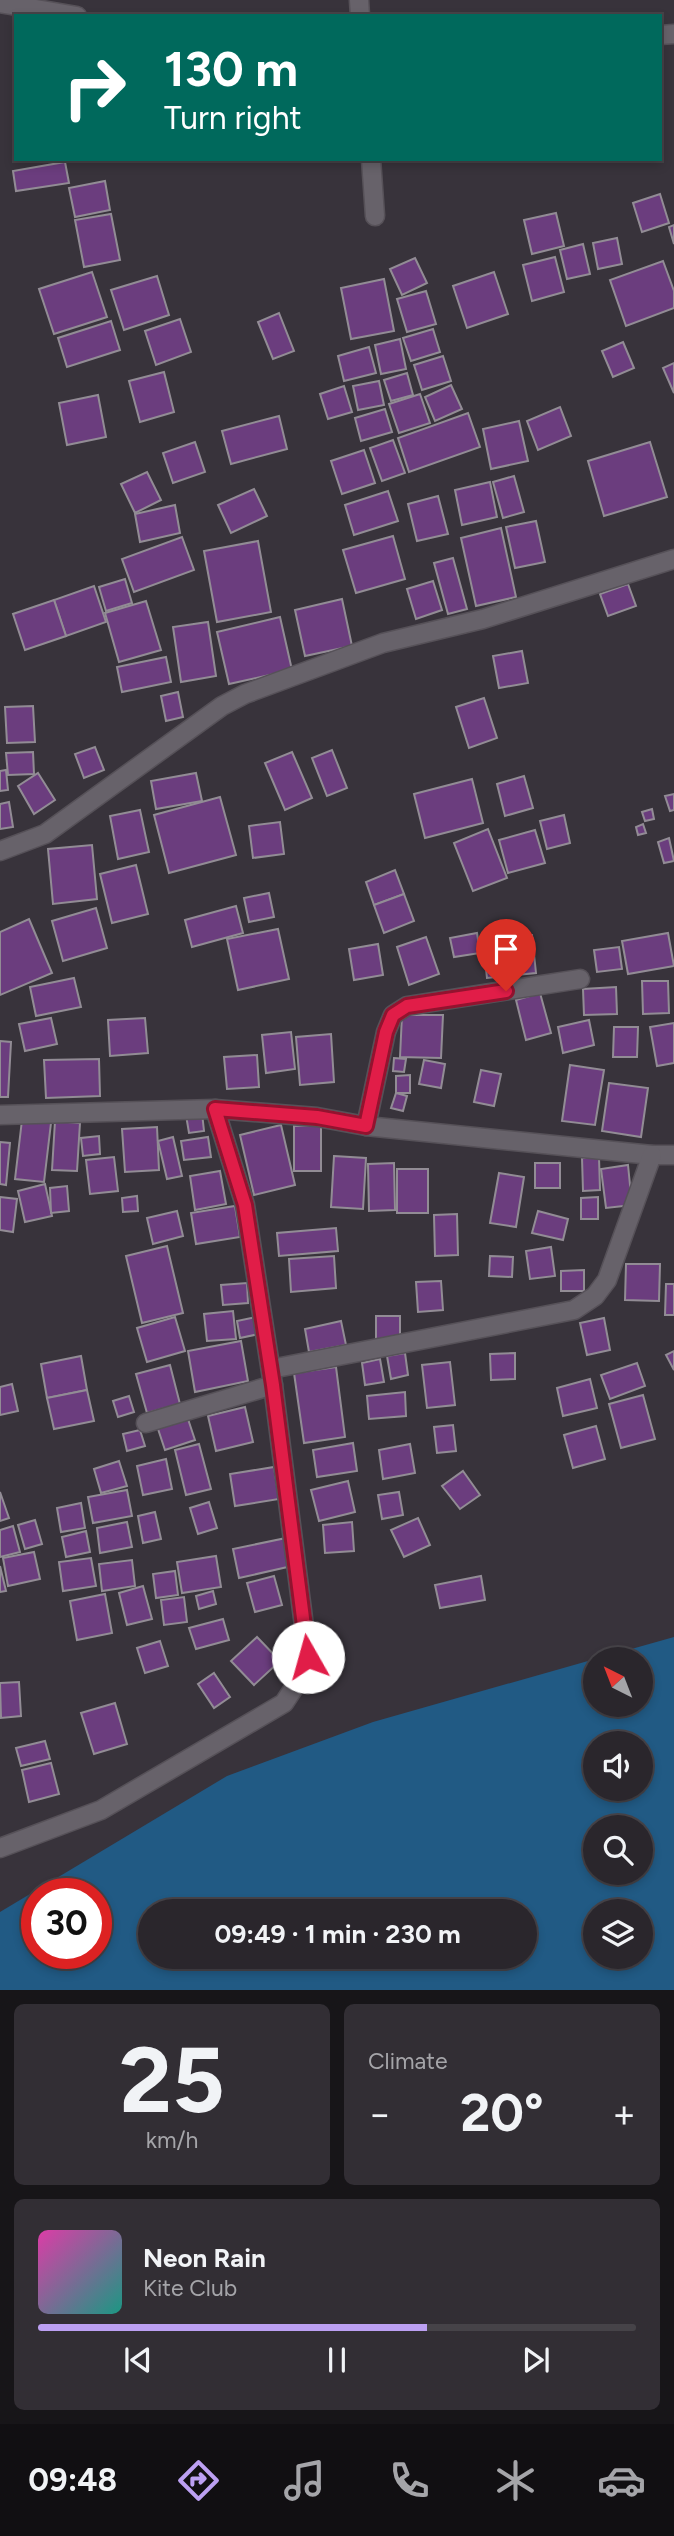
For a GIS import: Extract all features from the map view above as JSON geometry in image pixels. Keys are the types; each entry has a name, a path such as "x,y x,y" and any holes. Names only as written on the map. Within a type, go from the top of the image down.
{"street":[{"path":"0,3 65,14"},
{"path":"371,161 375,216"},
{"path":"0,851 45,834 222,706 245,694 383,643 482,619 674,559"},
{"path":"366,1126 386,1032 393,1015 407,1006 580,979"},
{"path":"0,1848 101,1810 284,1703 300,1678 308,1657 272,1377 245,1205 215,1109"},
{"path":"0,1115 215,1109 317,1117 366,1126 674,1155"},
{"path":"146,1423 272,1377 574,1310 595,1296 607,1280 652,1155"}],"water":[{"path":"674,1637 674,1990 0,1990 0,1912 21,1899 21,1969 112,1969 112,1878 57,1878 227,1776 373,1722 583,1662 583,1717 653,1717 653,1647 639,1647"}],"building":[{"path":"65,162 69,183 16,191 13,171"},
{"path":"105,181 110,210 75,217 69,188"},
{"path":"660,194 669,223 642,232 633,203"},
{"path":"556,213 564,246 532,254 524,220"},
{"path":"111,214 120,260 84,267 75,220"},
{"path":"674,225 674,244 669,227"},
{"path":"617,238 622,264 598,269 593,243"},
{"path":"583,244 590,274 567,279 560,250"},
{"path":"555,257 564,292 532,301 523,265"},
{"path":"415,258 427,283 402,295 390,269"},
{"path":"663,261 674,291 674,308 626,326 610,280"},
{"path":"92,272 107,317 54,334 39,289"},
{"path":"494,272 508,314 467,328 453,286"},
{"path":"157,276 169,315 124,330 111,290"},
{"path":"384,279 394,331 351,339 341,288"},
{"path":"426,291 436,324 407,332 397,299"},
{"path":"279,313 294,351 273,359 258,322"},
{"path":"180,319 191,352 156,365 145,331"},
{"path":"111,321 120,350 67,367 58,338"},
{"path":"433,329 440,352 411,361 403,338"},
{"path":"400,339 406,369 381,374 375,345"},
{"path":"623,342 634,368 613,377 602,351"},
{"path":"369,347 376,373 344,381 338,356"},
{"path":"443,356 451,381 422,390 414,365"},
{"path":"674,363 674,393 663,368"},
{"path":"164,372 174,412 140,422 129,381"},
{"path":"407,373 413,395 391,401 384,380"},
{"path":"379,381 384,405 358,410 353,386"},
{"path":"451,385 462,409 435,421 425,397"},
{"path":"344,386 352,412 328,419 320,394"},
{"path":"420,394 430,423 399,433 389,404"},
{"path":"98,395 106,437 67,445 59,403"},
{"path":"560,407 571,436 538,450 527,421"},
{"path":"385,409 392,432 361,441 355,418"},
{"path":"468,413 480,447 409,472 398,438"},
{"path":"279,416 287,449 231,464 222,431"},
{"path":"519,421 528,461 491,469 483,429"},
{"path":"393,440 405,473 382,481 370,448"},
{"path":"195,442 205,472 173,483 163,453"},
{"path":"650,442 667,497 604,516 588,461"},
{"path":"364,450 375,483 342,494 331,461"},
{"path":"147,472 161,500 135,513 121,484"},
{"path":"514,476 524,512 503,518 493,482"},
{"path":"490,482 497,517 462,525 455,490"},
{"path":"254,489 267,516 231,533 218,505"},
{"path":"388,491 398,521 354,535 345,505"},
{"path":"438,496 448,534 417,541 408,504"},
{"path":"175,505 180,533 140,542 135,514"},
{"path":"536,521 545,562 515,568 506,527"},
{"path":"501,528 516,597 476,606 461,538"},
{"path":"393,536 405,579 356,593 343,550"},
{"path":"182,537 194,570 134,592 122,559"},
{"path":"258,541 271,612 217,622 204,551"},
{"path":"453,558 467,609 448,614 434,563"},
{"path":"125,579 132,603 106,611 99,587"},
{"path":"433,581 442,610 416,619 407,589"},
{"path":"628,584 636,606 608,616 600,594"},
{"path":"94,586 106,622 66,636 54,600"},
{"path":"342,599 352,646 305,656 295,610"},
{"path":"54,600 66,636 25,650 13,614"},
{"path":"146,601 161,650 119,662 105,613"},
{"path":"280,617 292,670 229,684 217,632"},
{"path":"208,622 216,676 181,682 173,627"},
{"path":"522,651 528,683 499,688 493,656"},
{"path":"166,657 171,682 122,692 117,667"},
{"path":"178,692 183,717 166,721 161,696"},
{"path":"484,698 497,738 469,748 456,707"},
{"path":"33,706 35,742 7,743 5,707"},
{"path":"95,747 104,770 84,778 75,754"},
{"path":"332,750 347,788 327,796 312,758"},
{"path":"33,752 34,774 8,775 6,753"},
{"path":"292,752 312,798 285,810 265,763"},
{"path":"6,770 8,790 0,791 0,771"},
{"path":"38,773 55,800 34,814 18,786"},
{"path":"196,773 202,801 156,809 151,781"},
{"path":"524,776 533,808 505,816 497,784"},
{"path":"472,779 483,823 425,838 414,794"},
{"path":"674,794 674,810 670,811 665,796"},
{"path":"220,797 236,855 169,873 154,815"},
{"path":"9,802 13,827 0,829 0,804"},
{"path":"652,809 654,819 645,821 642,812"},
{"path":"140,810 149,852 118,859 110,816"},
{"path":"564,815 570,843 547,849 540,821"},
{"path":"280,822 284,854 253,858 249,826"},
{"path":"643,824 646,833 638,835 636,827"},
{"path":"488,829 507,878 473,891 454,843"},
{"path":"535,830 545,863 508,873 499,840"},
{"path":"669,838 674,861 664,863 658,842"},
{"path":"92,845 97,899 53,904 48,849"},
{"path":"136,865 148,914 112,923 100,874"},
{"path":"395,870 404,894 374,905 366,882"},
{"path":"269,893 274,917 249,922 244,898"},
{"path":"404,894 414,921 384,933 374,905"},
{"path":"236,906 243,933 192,947 185,920"},
{"path":"96,908 107,948 63,961 52,921"},
{"path":"29,919 52,973 0,995 0,932"},
{"path":"278,929 289,979 238,990 227,939"},
{"path":"477,933 480,953 454,957 450,938"},
{"path":"668,933 674,966 628,974 622,941"},
{"path":"532,935 536,973 487,978 483,941"},
{"path":"426,937 439,974 409,985 397,947"},
{"path":"378,944 383,975 354,980 349,949"},
{"path":"619,947 622,969 597,972 594,950"},
{"path":"74,978 81,1007 36,1016 30,987"},
{"path":"642,981 668,981 669,1013 643,1014"},
{"path":"616,987 617,1014 584,1015 583,989"},
{"path":"540,993 551,1033 526,1040 516,1000"},
{"path":"402,1015 443,1015 441,1058 400,1057"},
{"path":"51,1018 57,1044 25,1051 19,1024"},
{"path":"145,1018 148,1053 110,1056 108,1020"},
{"path":"589,1020 594,1045 563,1053 558,1027"},
{"path":"674,1023 674,1063 657,1066 650,1027"},
{"path":"614,1027 638,1027 637,1057 613,1057"},
{"path":"291,1032 295,1069 266,1073 262,1035"},
{"path":"331,1034 334,1082 300,1085 296,1037"},
{"path":"0,1041 11,1042 8,1097 0,1097"},
{"path":"257,1055 259,1087 227,1089 224,1057"},
{"path":"394,1058 406,1059 404,1072 393,1071"},
{"path":"99,1059 100,1096 46,1098 44,1060"},
{"path":"424,1060 445,1064 441,1088 419,1084"},
{"path":"570,1065 604,1070 595,1125 562,1121"},
{"path":"481,1070 501,1074 494,1106 474,1102"},
{"path":"410,1075 410,1093 396,1093 396,1076"},
{"path":"609,1083 648,1088 641,1137 602,1131"},
{"path":"396,1093 407,1096 403,1111 391,1108"},
{"path":"202,1113 204,1131 189,1133 186,1115"},
{"path":"22,1120 51,1123 44,1182 15,1179"},
{"path":"55,1121 80,1123 77,1171 52,1170"},
{"path":"281,1125 295,1185 254,1195 240,1135"},
{"path":"321,1125 321,1171 294,1171 294,1126"},
{"path":"157,1127 159,1170 125,1172 122,1129"},
{"path":"99,1136 100,1154 83,1156 81,1138"},
{"path":"173,1137 182,1176 167,1179 158,1141"},
{"path":"208,1137 211,1157 184,1160 181,1141"},
{"path":"0,1142 10,1143 6,1185 0,1184"},
{"path":"334,1156 366,1158 363,1209 331,1207"},
{"path":"114,1157 118,1191 90,1194 86,1160"},
{"path":"599,1157 600,1190 583,1191 582,1158"},
{"path":"394,1163 395,1210 369,1211 368,1164"},
{"path":"535,1163 560,1163 560,1188 535,1188"},
{"path":"628,1165 632,1205 606,1208 601,1169"},
{"path":"397,1169 428,1169 428,1213 397,1213"},
{"path":"220,1171 226,1204 195,1210 190,1176"},
{"path":"499,1173 524,1177 516,1227 490,1223"},
{"path":"45,1184 52,1216 25,1222 18,1191"},
{"path":"67,1186 69,1211 51,1213 50,1188"},
{"path":"137,1196 138,1211 123,1212 122,1198"},
{"path":"0,1197 17,1199 13,1232 0,1230"},
{"path":"598,1197 598,1219 581,1219 581,1198"},
{"path":"235,1206 240,1237 196,1244 191,1213"},
{"path":"177,1211 183,1236 153,1244 147,1218"},
{"path":"538,1211 568,1219 563,1240 532,1233"},
{"path":"457,1214 458,1255 435,1256 434,1215"},
{"path":"336,1228 338,1251 279,1256 277,1233"},
{"path":"167,1246 183,1313 142,1323 126,1256"},
{"path":"551,1247 555,1276 530,1279 526,1251"},
{"path":"334,1256 336,1288 291,1292 289,1259"},
{"path":"490,1256 513,1257 512,1277 489,1276"},
{"path":"626,1264 660,1264 659,1301 625,1300"},
{"path":"584,1270 584,1291 561,1291 561,1271"},
{"path":"441,1281 443,1310 418,1312 416,1282"},
{"path":"247,1283 248,1303 223,1305 221,1285"},
{"path":"666,1284 674,1284 674,1315 665,1315"},
{"path":"233,1311 236,1339 207,1341 204,1314"},
{"path":"376,1316 400,1316 400,1344 376,1344"},
{"path":"175,1317 185,1351 147,1362 137,1328"},
{"path":"256,1317 259,1334 240,1338 237,1321"},
{"path":"604,1318 610,1350 587,1355 580,1323"},
{"path":"341,1321 346,1345 309,1352 305,1329"},
{"path":"241,1341 248,1381 195,1392 188,1351"},
{"path":"674,1351 674,1370 666,1355"},
{"path":"405,1353 408,1375 391,1379 387,1356"},
{"path":"515,1353 515,1379 491,1380 490,1354"},
{"path":"81,1356 87,1390 47,1398 41,1364"},
{"path":"380,1359 384,1382 365,1385 362,1363"},
{"path":"450,1362 455,1405 427,1408 422,1365"},
{"path":"637,1363 645,1386 610,1399 601,1375"},
{"path":"170,1365 180,1404 147,1413 136,1374"},
{"path":"336,1367 345,1437 304,1443 294,1373"},
{"path":"590,1379 597,1408 563,1416 557,1388"},
{"path":"12,1384 18,1411 0,1415 0,1387"},
{"path":"87,1390 94,1421 54,1429 47,1398"},
{"path":"405,1392 406,1416 369,1419 367,1396"},
{"path":"643,1395 655,1439 621,1448 609,1404"},
{"path":"129,1396 134,1412 118,1417 113,1401"},
{"path":"245,1407 253,1442 216,1451 208,1416"},
{"path":"187,1416 195,1440 165,1450 157,1426"},
{"path":"453,1425 456,1451 437,1453 434,1427"},
{"path":"596,1426 605,1459 573,1468 564,1435"},
{"path":"140,1430 145,1446 127,1451 123,1434"},
{"path":"353,1443 357,1471 317,1477 313,1450"},
{"path":"199,1444 211,1489 186,1495 175,1450"},
{"path":"410,1444 415,1473 383,1479 379,1450"},
{"path":"166,1459 172,1489 143,1495 137,1466"},
{"path":"119,1461 127,1486 101,1493 94,1469"},
{"path":"274,1467 279,1499 235,1506 230,1474"},
{"path":"463,1471 480,1495 460,1509 442,1486"},
{"path":"348,1481 355,1512 319,1521 311,1490"},
{"path":"127,1490 132,1516 93,1523 88,1497"},
{"path":"0,1492 9,1518 0,1521"},
{"path":"399,1492 403,1515 382,1519 378,1495"},
{"path":"209,1502 217,1528 198,1534 190,1508"},
{"path":"81,1503 85,1528 61,1532 57,1508"},
{"path":"155,1512 161,1539 143,1543 138,1516"},
{"path":"418,1518 430,1545 404,1557 391,1530"},
{"path":"35,1520 42,1544 25,1549 18,1525"},
{"path":"127,1522 132,1547 100,1553 97,1528"},
{"path":"352,1522 354,1551 325,1553 323,1525"},
{"path":"13,1526 20,1552 0,1557 0,1530"},
{"path":"86,1531 90,1552 66,1557 62,1537"},
{"path":"286,1538 292,1566 239,1578 233,1549"},
{"path":"34,1552 40,1579 8,1586 3,1558"},
{"path":"216,1556 221,1587 182,1593 177,1562"},
{"path":"91,1558 96,1586 63,1591 59,1562"},
{"path":"132,1560 135,1586 102,1591 99,1564"},
{"path":"0,1566 6,1591 0,1592"},
{"path":"175,1571 178,1595 156,1598 153,1574"},
{"path":"274,1576 282,1605 255,1612 247,1583"},
{"path":"481,1576 485,1600 440,1608 435,1585"},
{"path":"143,1586 152,1619 127,1625 119,1593"},
{"path":"213,1591 216,1604 199,1609 196,1596"},
{"path":"105,1594 112,1633 77,1640 70,1601"},
{"path":"184,1597 187,1622 164,1625 161,1600"},
{"path":"223,1619 229,1640 196,1649 189,1628"},
{"path":"257,1637 280,1661 254,1685 231,1661"},
{"path":"160,1641 168,1666 145,1673 137,1648"},
{"path":"214,1673 230,1697 214,1708 198,1684"},
{"path":"19,1682 21,1716 1,1718 0,1683"},
{"path":"115,1703 127,1744 94,1754 81,1713"},
{"path":"45,1741 50,1759 21,1766 16,1748"},
{"path":"51,1763 59,1794 29,1802 22,1770"}],"route":[{"path":"308,1657 273,1385 245,1205 215,1109 317,1117 366,1126 386,1032 393,1015 407,1006 506,991"}]}
